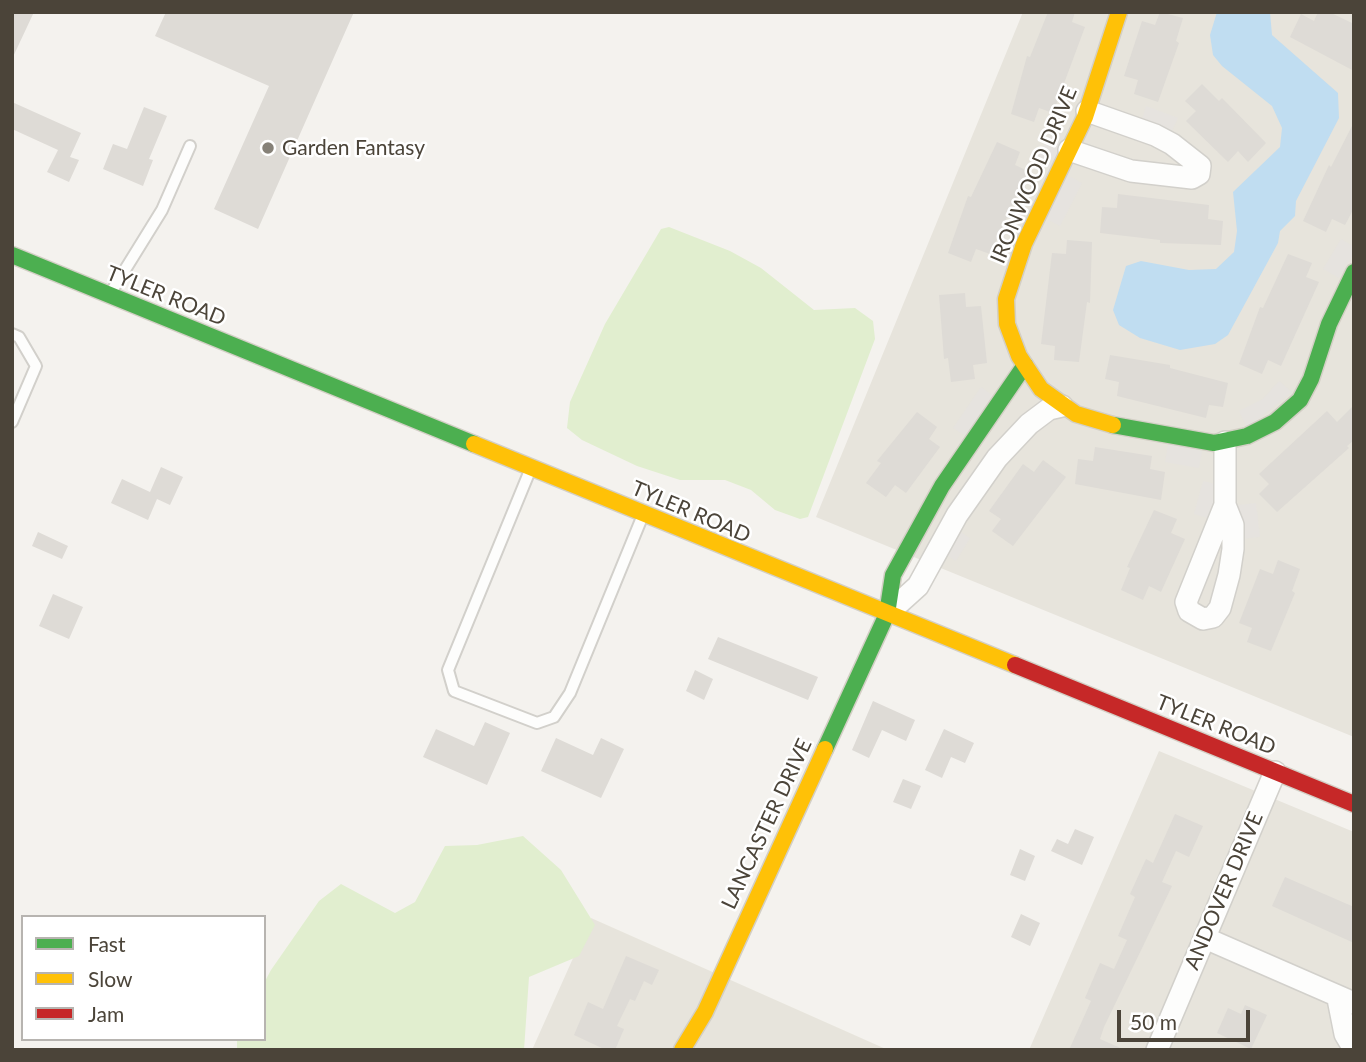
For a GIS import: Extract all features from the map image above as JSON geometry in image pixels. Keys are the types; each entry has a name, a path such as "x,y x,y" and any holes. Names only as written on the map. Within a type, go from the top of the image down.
{"street":[{"name":"IRONWOOD DRIVE","path":"1119,12 1087,111 1024,244 1006,299 1007,324 1019,356 1041,389 1076,414 1115,426 1185,440 1225,442"},
{"path":"1069,150 1131,171 1192,178 1199,174 1200,166 1172,144 1087,111"},
{"name":"TYLER ROAD","path":"12,255 1354,804"},
{"path":"1225,505 1225,442 1247,436 1275,422 1300,400 1311,379 1329,324 1354,272"},
{"name":"LANCASTER DRIVE","path":"682,1050 705,1012 887,614 893,575 942,486 1025,365"},
{"path":"887,614 918,586 966,501 996,458 1029,424 1049,409 1062,405"},
{"path":"942,486 966,501"},
{"name":"ANDOVER DRIVE","path":"1157,1050 1275,772"},
{"path":"1205,938 1346,1001 1345,1034 1354,1049"}],"lane":[{"path":"109,295 162,210 190,146"},
{"path":"12,334 19,337 36,366 12,422"},
{"path":"531,468 448,670 454,691 537,723 554,717 570,693 643,514"}],"shaded area":[{"path":"1023,12 1354,12 1354,737 816,517"},
{"path":"1146,106 1178,118 1170,135 1141,123"},
{"path":"1051,131 1067,138 1051,169 1036,160"},
{"path":"1067,175 1082,183 1060,226 1045,218"},
{"path":"1341,239 1354,247 1354,253 1339,278 1323,269"},
{"path":"1279,381 1292,392 1247,428 1239,411 1263,399"},
{"path":"981,387 995,397 967,437 953,428"},
{"path":"1168,444 1202,451 1199,468 1165,462"},
{"path":"1203,481 1220,485 1211,519 1194,514"},
{"path":"1256,503 1260,537 1242,539 1238,505"},
{"path":"956,529 970,538 956,561 942,552"},
{"path":"1159,751 1354,832 1354,1050 1029,1050"},
{"path":"591,918 888,1050 532,1050"}],"green space":[{"path":"669,227 730,251 761,268 814,310 855,308 873,321 875,339 808,517 800,519 775,510 751,490 725,480 680,480 637,466 582,440 567,428 570,402 605,324 661,229"},
{"path":"523,836 561,870 595,925 579,956 529,977 524,1050 237,1050 237,1041 266,1041 266,979 319,901 341,884 395,913 415,902 445,846 477,845"}],"water":[{"path":"1217,12 1270,12 1272,35 1338,93 1339,118 1296,201 1295,216 1280,231 1278,243 1228,335 1215,344 1180,350 1140,338 1119,325 1113,310 1126,266 1141,261 1189,270 1216,269 1234,252 1237,231 1233,192 1280,147 1282,128 1272,106 1222,66 1213,55 1210,35"}],"building":[{"path":"12,12 34,12 12,59"},
{"name":"Garden Fantasy","path":"166,12 354,12 258,229 214,209 269,86 155,36"},
{"path":"1048,12 1075,12 1072,22 1085,27 1053,113 1039,108 1034,122 1011,114 1027,56 1030,57"},
{"path":"1160,12 1183,18 1176,41 1179,43 1158,102 1134,94 1138,80 1124,76 1142,21 1155,25"},
{"path":"1318,12 1329,12 1354,24 1354,71 1290,37 1301,14 1314,21"},
{"path":"1202,84 1219,101 1222,98 1266,143 1248,162 1238,151 1228,162 1186,121 1196,111 1185,101"},
{"path":"12,102 81,133 70,157 79,160 69,182 47,172 58,150 12,129"},
{"path":"144,107 167,116 149,159 153,160 143,186 103,169 113,144 127,149"},
{"path":"1354,122 1354,208 1345,225 1332,219 1326,232 1303,221 1329,165 1331,167"},
{"path":"997,142 1020,152 1015,165 1028,171 990,254 976,249 971,262 948,253 968,196 971,197"},
{"path":"1118,194 1209,205 1208,219 1223,221 1221,245 1160,243 1160,240 1100,233 1102,207 1117,208"},
{"path":"1067,240 1092,242 1090,303 1087,302 1079,362 1054,360 1055,346 1041,344 1052,253 1066,254"},
{"path":"1288,254 1312,263 1306,277 1319,282 1281,366 1268,360 1262,374 1239,364 1260,307 1263,308"},
{"path":"965,293 966,307 981,306 987,363 973,365 975,379 951,382 948,358 944,359 939,295"},
{"path":"1110,355 1170,365 1170,368 1228,383 1223,407 1209,405 1206,418 1117,396 1119,382 1105,379"},
{"path":"1354,405 1354,440 1347,446 1349,448 1277,512 1259,494 1269,484 1259,474 1327,411 1337,422"},
{"path":"917,412 937,427 929,439 940,447 906,493 895,485 886,497 866,483 881,463 877,461"},
{"path":"1095,447 1152,456 1150,469 1165,472 1161,500 1075,484 1078,459 1093,461"},
{"path":"1043,460 1066,477 1013,546 992,531 1001,519 989,511 1023,464 1034,472"},
{"path":"161,467 183,477 170,505 157,499 148,520 111,503 122,479 150,492"},
{"path":"1154,510 1177,519 1171,533 1185,539 1161,592 1149,586 1143,600 1121,590 1130,568 1127,567"},
{"path":"38,532 68,546 62,559 32,546"},
{"path":"1278,560 1300,569 1292,591 1295,593 1271,651 1247,642 1252,628 1239,623 1260,569 1273,574"},
{"path":"53,594 83,607 69,639 39,626"},
{"path":"718,637 818,677 808,700 708,659"},
{"path":"695,670 713,679 704,700 686,691"},
{"path":"873,701 915,720 906,741 882,730 869,758 852,750"},
{"path":"485,722 510,733 487,785 423,757 436,729 474,746"},
{"path":"944,729 974,743 965,763 951,757 942,778 925,770"},
{"path":"556,738 593,755 601,738 624,749 601,798 541,771"},
{"path":"903,779 921,786 911,809 893,802"},
{"path":"1175,814 1203,826 1189,857 1176,851 1162,882 1172,886 1104,1027 1100,1039 1125,1050 1069,1050 1091,1001 1085,998 1100,963 1114,969 1127,940 1118,936 1135,897 1130,894 1146,859 1153,863"},
{"path":"1075,829 1094,837 1082,865 1051,851 1057,839 1068,844"},
{"path":"1020,849 1035,856 1025,881 1010,875"},
{"path":"1285,877 1354,907 1354,943 1272,906"},
{"path":"1021,914 1040,923 1030,946 1011,937"},
{"path":"626,956 659,970 652,985 644,981 635,1001 630,999 617,1026 624,1029 615,1050 606,1050 574,1035 588,1002 603,1009"},
{"path":"1245,1005 1267,1015 1251,1049 1217,1033 1228,1008 1241,1014"}],"traffic: fast":[{"path":"12,255 474,444"},
{"path":"1113,425 1214,443 1247,436 1275,422 1300,400 1311,379 1329,324 1354,272"},
{"path":"825,749 887,614 893,575 942,486 1025,365"}],"traffic: slow":[{"path":"1113,425 1076,414 1041,389 1019,356 1007,324 1006,299 1024,244 1085,117 1119,12"},
{"path":"474,444 1015,665"},
{"path":"682,1050 705,1012 825,749"}],"traffic: jam":[{"path":"1015,665 1354,804"}],"place":[{"name":"Garden Fantasy","path":"268,148"}]}
